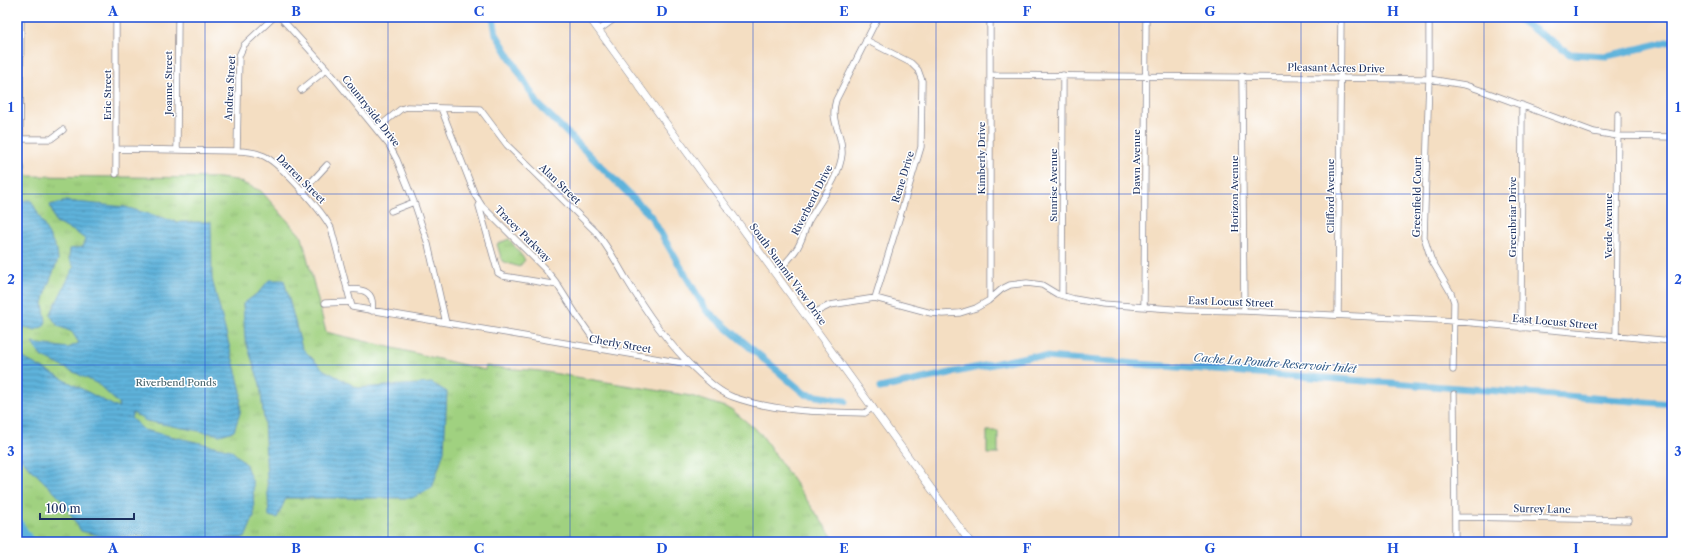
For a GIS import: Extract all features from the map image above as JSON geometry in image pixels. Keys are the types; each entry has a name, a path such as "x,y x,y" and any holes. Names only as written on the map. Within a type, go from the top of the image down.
{"street":[{"path":"21,17 19,142 51,139 63,130"},
{"name":"Eric Street","path":"116,17 116,174"},
{"name":"Joanne Street","path":"177,150 178,17"},
{"name":"Andrea Street","path":"237,151 239,56 244,45 274,17"},
{"name":"Countryside Drive","path":"280,17 327,69 389,145 397,160 414,202 428,244 446,323"},
{"name":"South Summit View Drive","path":"589,17 970,542"},
{"path":"599,30 617,17"},
{"name":"Riverbend Drive","path":"775,272 797,249 808,224 839,166 842,147 834,120 834,107 836,100 878,17"},
{"name":"Kimberly Drive","path":"990,17 990,298"},
{"name":"Dawn Avenue","path":"1144,307 1146,17"},
{"name":"Clifford Avenue","path":"1338,315 1341,17"},
{"name":"Greenfield Court","path":"1429,17 1429,78 1424,237 1431,259 1451,293 1454,302 1453,370"},
{"name":"Rene Drive","path":"866,40 914,65 922,81 921,147 875,298"},
{"path":"301,90 327,69"},
{"name":"Pleasant Acres Drive","path":"990,75 1429,78 1465,85 1594,132 1618,136 1672,137"},
{"name":"Sunrise Avenue","path":"1062,295 1063,75"},
{"name":"Horizon Avenue","path":"1242,76 1244,311"},
{"name":"Greenbriar Drive","path":"1521,328 1522,105"},
{"name":"Alan Street","path":"376,129 401,109 407,107 480,108 507,145 596,232 606,244 625,277 667,339 689,364"},
{"name":"Tracey Parkway","path":"441,108 483,214 498,273 503,276 558,285"},
{"name":"Verde Avenue","path":"1616,337 1618,114"},
{"name":"Darren Street","path":"116,149 237,151 252,152 266,157 302,192 325,218 331,228 351,305"},
{"path":"302,192 327,165"},
{"name":"Tracey Parkway","path":"475,195 489,214 545,269 558,285 601,350"},
{"path":"392,211 414,202"},
{"name":"East Locust Street","path":"809,319 816,312 830,305 875,298 943,314 967,312 976,308 1006,287 1027,282 1042,285 1062,295 1089,302 1144,307 1454,321 1672,342"},
{"path":"347,290 361,289 369,294 373,304 372,311"},
{"name":"Cherly Street","path":"324,303 351,305 372,311 689,364"},
{"path":"689,364 714,386 732,397 756,403 803,411 865,413 873,407"},
{"path":"1454,394 1454,542"},
{"name":"Surrey Lane","path":"1455,517 1629,520"}],"green space":[{"name":"Riverbend Ponds","path":"21,152 26,163 27,176 219,178 236,180 261,191 302,237 326,332 485,370 486,366 540,371 691,396 731,409 761,434 836,542 17,542 17,154"},
{"path":"509,239 525,260 519,267 502,261 497,244"},
{"path":"987,431 998,431 998,454 987,454"}],"water":[{"path":"31,200 57,251 58,260 47,288 43,304 46,321 44,326 35,330 17,325 17,201"},
{"path":"66,201 125,207 177,222 211,222 212,279 241,391 240,413 234,431 220,435 146,421 133,413 131,418 144,430 231,450 245,463 253,483 254,516 245,538 190,540 140,536 101,536 81,531 61,499 17,455 17,345 23,358 118,408 119,404 98,384 41,356 32,343 68,348 79,343 72,332 58,326 50,315 74,267 69,259 70,249 83,247 85,239 74,231 56,223 50,205"},
{"path":"269,280 284,280 302,348 324,370 358,388 432,383 447,392 444,451 432,488 412,498 286,498 277,518 269,516 264,421 260,384 245,339 243,304 259,292"}],"waterway":[{"name":"Cache La Poudre Reservoir Inlet","path":"493,17 496,34 538,104 650,215 706,310 805,394 845,401"},
{"path":"1515,17 1570,54 1607,56 1672,41"},
{"name":"Cache La Poudre Reservoir Inlet","path":"880,388 1031,356 1672,404"},
{"path":"17,523 29,542"}]}
